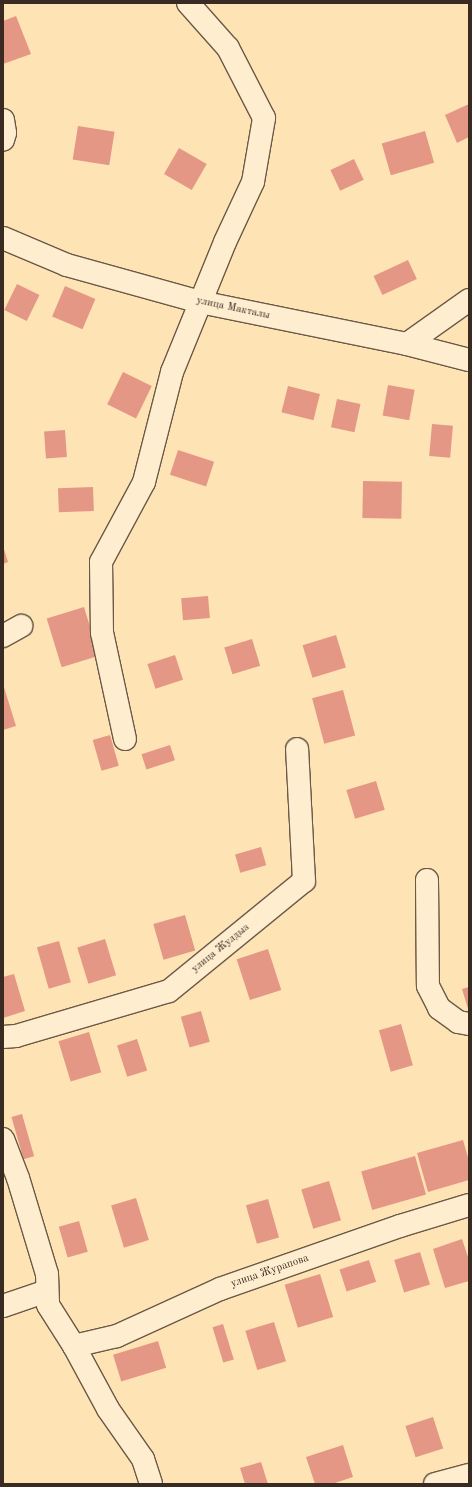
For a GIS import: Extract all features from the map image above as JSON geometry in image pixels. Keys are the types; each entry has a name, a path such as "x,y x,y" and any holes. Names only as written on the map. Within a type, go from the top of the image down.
{"street":[{"path":"125,740 102,633 101,562 144,482 172,372 200,302 253,182 264,118 228,48 188,3"},
{"path":"3,120 5,133 3,140"},
{"name":"улица Макталы","path":"3,238 67,265 200,302 407,344 469,360"},
{"path":"407,344 469,300"},
{"name":"улица Жулдыз","path":"3,1037 16,1036 169,991 304,881 297,749"},
{"path":"427,880 428,986 439,1008 458,1022 469,1024"},
{"path":"3,1139 18,1178 47,1274 48,1305 74,1346 108,1409 143,1459 151,1484"},
{"name":"улица Журапова","path":"74,1346 117,1336 220,1289 400,1226 469,1205"},
{"path":"3,1306 48,1291"},
{"path":"435,1484 469,1475"}],"building":[{"path":"16,16 31,54 3,64 3,21"},
{"path":"469,104 469,137 457,143 445,115"},
{"path":"78,126 115,132 109,165 73,160"},
{"path":"425,131 434,163 391,175 382,143"},
{"path":"179,148 207,164 192,190 164,174"},
{"path":"354,159 364,180 340,191 330,170"},
{"path":"408,260 417,279 382,295 374,276"},
{"path":"17,284 39,295 27,321 4,310"},
{"path":"65,286 95,299 82,329 52,316"},
{"path":"123,372 152,386 136,418 107,404"},
{"path":"388,385 415,390 409,420 383,416"},
{"path":"288,386 320,394 313,420 281,412"},
{"path":"337,399 360,404 354,432 331,427"},
{"path":"432,424 453,426 450,458 429,456"},
{"path":"65,430 67,457 46,458 44,431"},
{"path":"178,450 214,462 206,486 170,475"},
{"path":"363,481 402,482 401,519 362,518"},
{"path":"93,487 94,511 59,512 58,488"},
{"path":"3,546 8,562 3,564"},
{"path":"208,596 210,618 183,620 181,598"},
{"path":"84,607 99,656 62,667 47,618"},
{"path":"336,635 346,668 312,678 303,645"},
{"path":"252,639 260,666 232,674 224,647"},
{"path":"175,655 183,680 155,689 147,664"},
{"path":"3,684 16,726 3,730"},
{"path":"343,690 355,735 324,744 312,698"},
{"path":"110,735 119,766 102,771 93,740"},
{"path":"170,745 175,760 146,769 141,754"},
{"path":"376,781 385,810 355,819 346,790"},
{"path":"261,847 266,865 240,873 235,854"},
{"path":"185,915 195,951 163,960 153,924"},
{"path":"105,939 116,975 88,984 77,947"},
{"path":"59,941 71,982 49,989 37,947"},
{"path":"268,949 281,990 250,1000 237,959"},
{"path":"14,974 25,1011 3,1018 3,977"},
{"path":"469,987 469,1012 462,989"},
{"path":"201,1011 210,1042 190,1048 181,1017"},
{"path":"401,1024 413,1065 391,1072 379,1030"},
{"path":"89,1032 101,1072 71,1082 58,1041"},
{"path":"137,1039 147,1070 127,1077 117,1045"},
{"path":"22,1114 34,1156 24,1159 11,1117"},
{"path":"463,1140 469,1161 469,1180 428,1192 417,1153"},
{"path":"415,1156 426,1194 372,1210 361,1171"},
{"path":"329,1181 341,1220 313,1229 301,1189"},
{"path":"136,1198 149,1240 124,1248 111,1206"},
{"path":"268,1199 279,1237 257,1244 246,1205"},
{"path":"79,1221 88,1252 68,1258 59,1227"},
{"path":"462,1239 469,1260 469,1281 445,1288 433,1249"},
{"path":"420,1252 430,1285 404,1292 394,1260"},
{"path":"369,1260 376,1282 347,1291 340,1270"},
{"path":"320,1274 333,1317 298,1328 285,1285"},
{"path":"274,1322 286,1361 257,1370 245,1331"},
{"path":"223,1324 234,1359 223,1363 212,1327"},
{"path":"158,1341 166,1368 121,1382 113,1355"},
{"path":"433,1417 443,1448 416,1457 405,1426"},
{"path":"343,1445 353,1477 332,1484 315,1484 306,1457"},
{"path":"261,1462 268,1484 245,1484 240,1468"}]}
